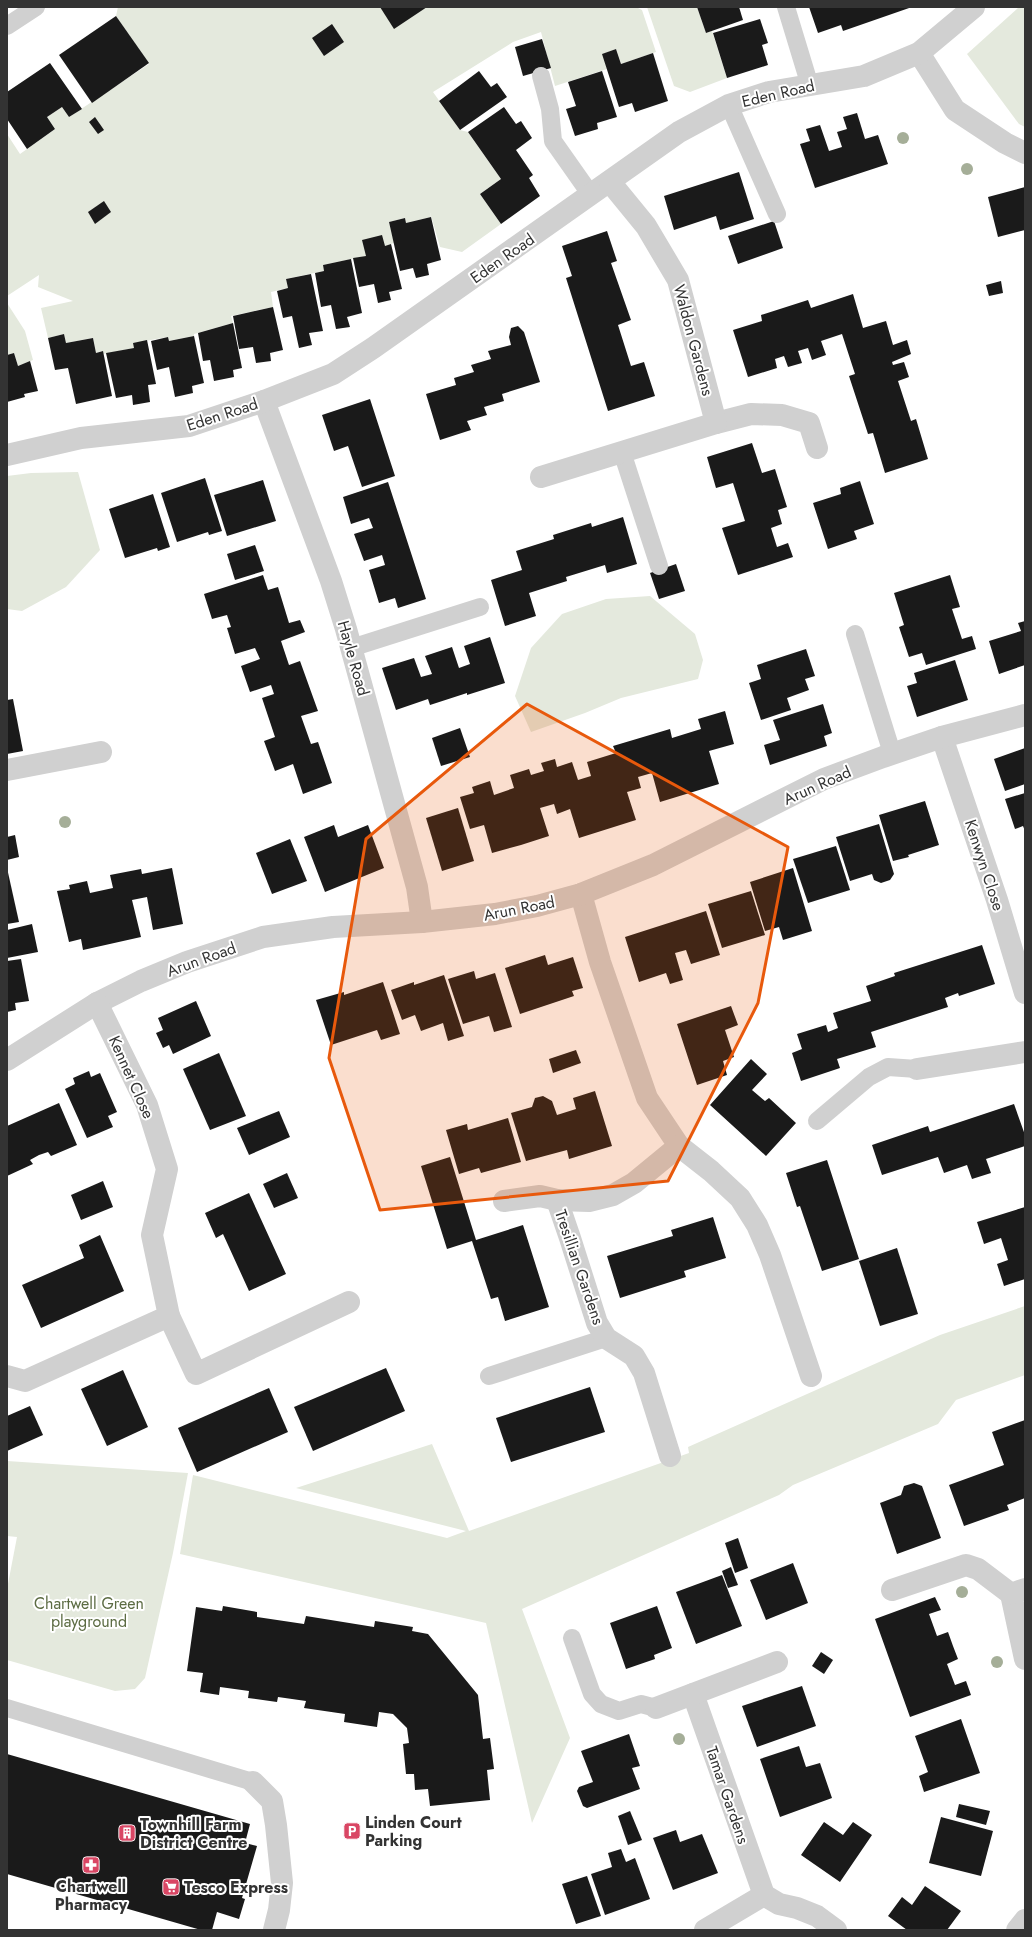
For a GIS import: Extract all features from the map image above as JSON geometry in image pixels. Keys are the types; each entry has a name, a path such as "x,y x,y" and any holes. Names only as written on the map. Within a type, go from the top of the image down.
{"street":[{"name":"Eden Road","path":"7,455 81,438 189,426 264,401 333,374 373,348 591,196 679,132 729,105 769,92 864,76 918,53 974,7"},
{"path":"918,53 955,110 1005,143 1025,153"},
{"name":"Waldon Gardens","path":"610,182 646,226 678,280 716,423"},
{"name":"Hayle Road","path":"264,401 331,581 352,648 417,887 422,922"},
{"path":"541,477 750,414 782,415 808,423 817,448"},
{"name":"Arun Road","path":"7,1060 97,1003 141,981 187,962 263,937 333,927 422,922 502,913 537,906 581,894 653,865 824,779 942,737 1025,716"},
{"name":"Kenwyn Close","path":"942,737 994,892 1025,993"},
{"path":"7,770 101,752"},
{"path":"581,894 600,962 647,1098 679,1146 711,1171 740,1198 758,1225 770,1255 811,1376"},
{"name":"Kennet Close","path":"97,1003 147,1105 166,1169 152,1235 169,1316 196,1374 349,1302"},
{"path":"918,1069 1025,1052"},
{"name":"Tresillian Gardens","path":"504,1201 540,1196 557,1200 589,1201 613,1195 634,1183 679,1146"},
{"name":"Tresillian Gardens","path":"557,1200 597,1323 606,1338 634,1356 644,1373 670,1456"},
{"path":"7,1376 25,1381 169,1316"},
{"path":"892,1590 966,1565 978,1569 1018,1592 1025,1659"},
{"path":"656,1708 777,1662"},
{"name":"Tamar Gardens","path":"693,1694 764,1895"},
{"path":"253,1782 272,1801 276,1825 282,1883 279,1910 274,1930"},
{"path":"705,1930 764,1895 779,1904 797,1908 817,1916 836,1930"},
{"path":"1017,1930 1025,1920"}],"lane":[{"path":"7,26 36,7"},
{"path":"786,7 810,86"},
{"path":"541,76 550,109 553,141 591,196"},
{"path":"729,105 777,214"},
{"path":"622,452 658,566"},
{"path":"352,648 480,607"},
{"path":"855,634 892,754"},
{"path":"817,1121 869,1077 888,1067 918,1069"},
{"path":"489,1376 606,1338"},
{"path":"572,1638 592,1694 601,1704 619,1711 641,1704 656,1708"},
{"path":"7,1708 253,1782"}],"highlighted area":[{"path":"527,704 788,847 758,1003 668,1181 380,1210 329,1058 366,839"}],"green space":[{"path":"118,7 636,7 642,10 656,52 621,64 616,49 603,54 607,69 555,86 541,32 513,42 433,92 460,130 468,132 501,179 480,194 501,224 462,252 440,247 429,209 431,217 406,223 405,218 389,222 394,243 366,256 323,265 324,271 286,279 288,288 271,292 273,307 231,316 233,323 194,334 194,336 169,341 168,337 134,343 134,348 103,354 102,351 96,353 93,338 66,343 64,334 48,338 41,308 73,301 38,287 39,275 7,296 7,134 20,154 55,129 47,117 62,107 69,117 149,64 116,16"},
{"path":"647,7 697,7 706,33 712,31 727,78 690,92 674,86"},
{"path":"1019,7 1025,7 1025,127 1019,124 967,54"},
{"path":"7,303 25,331 33,360 18,366 14,353 7,355"},
{"path":"78,472 100,550 66,587 22,611 7,609 7,476 31,473"},
{"path":"650,596 695,634 703,660 698,679 621,698 585,713 531,732 515,696 531,648 562,614 606,599"},
{"path":"1025,1306 1025,1375 956,1400 938,1424 793,1485 779,1495 522,1609 570,1738 532,1823 486,1623 180,1554 193,1475 447,1538 466,1531 296,1488 432,1444 469,1531 689,1453 688,1447 940,1335"},
{"name":"Chartwell Green playground","path":"7,1461 188,1473 173,1553 145,1678 135,1689 115,1691 7,1660 7,1589 17,1537 7,1536"}],"building":[{"path":"380,7 427,7 394,29"},
{"path":"697,7 739,7 743,20 706,33"},
{"path":"809,7 912,7 843,31 841,25 818,33"},
{"path":"116,16 149,63 92,103 59,55"},
{"path":"760,19 768,43 762,45 768,65 727,78 713,33"},
{"path":"332,24 344,42 324,56 312,38"},
{"path":"542,39 551,68 523,76 515,47"},
{"path":"616,49 621,64 653,53 668,101 635,112 632,103 619,107 602,54"},
{"path":"50,63 82,109 69,117 62,107 47,117 55,129 27,149 7,119 7,92"},
{"path":"479,71 491,87 497,83 507,97 460,130 439,101"},
{"path":"602,71 617,117 597,123 598,129 575,136 566,109 576,106 568,82"},
{"path":"504,107 516,124 521,121 532,138 516,150 533,175 529,178 540,196 501,224 480,194 501,179 468,132"},
{"path":"857,113 865,139 878,135 888,164 815,188 800,144 810,141 806,129 820,125 829,151 842,147 837,132 847,129 843,117"},
{"path":"95,117 104,130 98,134 89,122"},
{"path":"739,172 754,219 720,230 716,216 674,230 664,196"},
{"path":"1025,187 1025,230 998,237 988,197"},
{"path":"104,201 111,212 95,224 88,212"},
{"path":"431,217 441,260 427,264 429,275 416,278 413,268 400,271 389,222 405,218 406,223"},
{"path":"774,221 783,248 738,264 728,236"},
{"path":"607,231 617,261 611,263 631,320 618,325 631,366 644,362 655,396 608,411 566,278 572,276 562,246"},
{"path":"382,235 385,246 391,244 402,289 389,292 391,300 378,303 374,284 359,287 353,258 366,256 362,240"},
{"path":"351,259 362,313 347,317 350,327 336,329 331,305 321,307 315,273 324,271 323,265"},
{"path":"311,274 323,331 309,333 312,345 299,348 292,316 283,318 277,291 288,288 286,279"},
{"path":"1001,281 1003,293 989,296 986,285"},
{"path":"853,294 863,328 886,321 893,345 907,340 911,354 892,362 893,365 904,362 909,377 898,381 911,421 916,419 928,459 885,473 873,433 868,434 849,376 855,374 842,334 821,341 826,355 812,360 808,348 798,351 802,363 788,367 784,356 775,359 777,368 748,377 733,330 762,321 761,315 808,300 811,308"},
{"path":"273,307 283,350 270,353 271,361 256,363 253,347 239,349 233,316"},
{"path":"233,323 242,368 233,370 234,377 214,381 210,360 203,361 198,333"},
{"path":"518,326 524,332 540,382 502,394 504,401 484,407 487,415 467,421 471,430 440,440 426,394 456,385 454,378 474,372 471,365 491,359 488,351 511,345 509,337 511,328"},
{"path":"64,334 66,343 93,338 96,353 103,351 112,396 76,404 68,368 55,370 48,338"},
{"path":"194,336 204,383 192,386 193,393 175,397 169,367 157,370 151,341 168,337 169,341"},
{"path":"147,340 156,384 148,385 150,402 133,405 132,395 116,398 106,353 134,348 133,343"},
{"path":"14,353 18,366 30,361 38,391 24,394 25,397 7,402 7,355"},
{"path":"370,399 395,476 362,487 348,446 334,451 322,415"},
{"path":"752,443 762,473 775,469 787,507 778,510 782,524 771,528 777,547 788,543 793,557 738,575 722,528 745,521 733,483 716,488 707,457"},
{"path":"205,478 222,531 209,535 208,532 177,542 161,493"},
{"path":"263,480 276,521 227,536 214,495"},
{"path":"860,481 874,524 854,531 857,539 828,549 813,503 841,494 840,488"},
{"path":"388,482 426,599 398,608 395,598 379,603 369,570 385,565 382,555 364,561 354,534 373,528 369,518 351,524 343,497"},
{"path":"153,494 170,547 158,551 157,548 125,558 109,509"},
{"path":"623,517 637,564 607,573 605,565 566,577 567,581 529,593 536,616 505,626 491,580 522,570 516,551 554,539 553,535 591,523 592,527"},
{"path":"255,545 264,571 235,580 227,554"},
{"path":"676,564 685,591 659,599 650,573"},
{"path":"263,575 268,590 278,587 289,623 300,620 305,632 281,641 289,665 300,661 318,711 301,716 311,744 318,742 332,783 303,794 293,764 275,771 264,741 275,737 262,698 274,694 271,685 250,692 241,666 260,659 255,648 235,654 227,628 231,627 227,615 212,619 204,594"},
{"path":"950,575 960,607 952,609 962,639 972,636 976,649 926,665 922,653 909,657 899,627 904,625 894,593"},
{"path":"1025,621 1025,665 999,674 989,641 1021,631 1018,623"},
{"path":"490,637 505,683 430,705 428,699 396,710 382,668 414,658 421,677 432,674 425,656 452,647 459,668 470,664 464,646"},
{"path":"806,649 815,676 805,679 809,690 787,698 791,710 761,720 749,683 761,679 757,665"},
{"path":"955,660 968,700 917,717 907,686 917,683 914,673"},
{"path":"13,699 23,751 7,754 7,700"},
{"path":"823,704 832,733 824,736 827,746 770,765 764,745 780,740 773,720"},
{"path":"725,711 734,744 709,751 719,784 660,802 652,773 638,777 641,788 627,792 636,820 579,838 570,809 557,814 554,804 540,808 549,836 521,845 492,853 484,825 470,829 460,797 474,793 472,787 490,781 494,795 514,788 510,775 529,769 531,775 544,771 541,763 555,759 557,767 572,762 578,780 591,776 587,762 616,753 613,746 670,729 672,738 701,729 698,719"},
{"path":"460,728 470,757 441,766 432,738"},
{"path":"1025,748 1025,784 1005,791 994,759"},
{"path":"1025,793 1025,831 1023,826 1015,829 1005,799"},
{"path":"925,801 939,845 908,855 909,857 893,861 879,815"},
{"path":"458,808 474,861 442,871 426,818"},
{"path":"879,824 894,874 890,880 881,883 874,880 872,874 850,881 836,837"},
{"path":"334,825 338,837 368,825 384,868 325,892 304,837"},
{"path":"15,835 19,857 7,860 7,837"},
{"path":"290,839 307,881 272,894 256,853"},
{"path":"836,846 850,890 808,903 793,859"},
{"path":"7,868 19,922 7,924"},
{"path":"172,868 183,924 153,930 147,897 132,900 141,937 83,950 81,939 69,942 57,891 70,889 69,885 87,881 90,893 113,888 110,875 141,869 142,874"},
{"path":"793,868 812,931 783,940 779,927 765,931 750,882"},
{"path":"751,891 765,935 722,948 708,904"},
{"path":"706,911 720,955 691,964 686,950 675,953 683,980 670,984 666,973 639,982 625,937"},
{"path":"32,924 38,952 7,958 7,930"},
{"path":"982,945 995,984 959,996 958,993 945,998 948,1007 871,1032 876,1047 837,1059 840,1068 801,1081 792,1053 802,1049 797,1034 826,1025 828,1032 838,1028 833,1013 871,1001 866,986 895,976 894,973"},
{"path":"545,955 548,965 573,957 583,988 572,991 574,996 520,1014 505,968"},
{"path":"21,959 29,1001 15,1003 16,1010 7,1012 7,961"},
{"path":"474,971 476,979 495,973 512,1027 494,1032 489,1016 463,1024 448,979"},
{"path":"444,975 464,1036 448,1041 443,1023 421,1031 415,1015 402,1020 391,990 414,982 414,985"},
{"path":"383,982 400,1034 381,1040 377,1030 331,1045 316,1000 344,992 344,995"},
{"path":"196,1001 211,1036 173,1054 169,1045 163,1048 156,1033 163,1030 158,1018"},
{"path":"731,1006 738,1025 725,1030 734,1057 723,1061 727,1075 697,1085 677,1024"},
{"path":"576,1050 581,1063 553,1073 549,1059"},
{"path":"219,1053 246,1116 210,1130 183,1069"},
{"path":"751,1059 767,1074 752,1090 765,1101 769,1098 796,1123 766,1156 710,1105"},
{"path":"89,1071 91,1077 100,1073 117,1112 108,1116 113,1127 87,1138 65,1089 75,1084 73,1078"},
{"path":"595,1091 612,1146 569,1159 567,1150 526,1161 511,1113 532,1107 535,1098 543,1096 552,1101 557,1115 576,1109 573,1098"},
{"path":"59,1103 77,1145 51,1156 48,1152 39,1155 30,1160 33,1164 7,1176 7,1126"},
{"path":"1014,1104 1025,1135 1025,1146 986,1159 991,1173 972,1179 967,1165 944,1173 938,1157 882,1175 872,1145 928,1126 930,1132"},
{"path":"279,1111 290,1137 249,1155 237,1128"},
{"path":"508,1118 521,1162 481,1173 479,1168 459,1174 446,1130 467,1124 468,1130"},
{"path":"450,1157 476,1240 523,1225 549,1307 505,1321 498,1297 491,1299 472,1241 447,1249 421,1166"},
{"path":"827,1160 859,1259 822,1271 800,1206 797,1207 786,1173"},
{"path":"287,1173 298,1198 274,1208 263,1184"},
{"path":"103,1181 113,1207 81,1220 71,1195"},
{"path":"249,1193 286,1274 249,1291 223,1234 216,1238 205,1213"},
{"path":"1025,1207 1025,1279 1004,1286 997,1264 1008,1260 1001,1238 984,1244 977,1222"},
{"path":"713,1217 726,1258 684,1271 686,1277 620,1298 607,1256 673,1236 671,1230"},
{"path":"100,1235 124,1291 41,1328 22,1285 84,1258 79,1245"},
{"path":"897,1248 918,1314 880,1326 859,1261"},
{"path":"386,1368 405,1411 313,1451 294,1407"},
{"path":"123,1370 148,1427 107,1446 81,1389"},
{"path":"590,1387 605,1432 511,1462 496,1418"},
{"path":"269,1388 288,1432 197,1472 178,1428"},
{"path":"30,1406 43,1435 7,1451 7,1416"},
{"path":"1025,1420 1025,1498 1007,1505 1009,1510 964,1526 949,1485 1004,1465 992,1432"},
{"path":"914,1483 922,1486 941,1538 897,1554 880,1503 901,1495 904,1486"},
{"path":"738,1538 748,1568 735,1573 725,1543"},
{"path":"793,1563 808,1603 766,1620 750,1580"},
{"path":"731,1567 738,1585 728,1588 722,1571"},
{"path":"722,1575 742,1626 696,1644 676,1592"},
{"path":"935,1597 941,1610 929,1614 937,1636 948,1632 958,1659 947,1664 955,1685 966,1681 971,1695 910,1717 875,1619"},
{"path":"223,1606 257,1612 257,1617 304,1624 306,1616 374,1627 375,1621 413,1627 412,1631 428,1634 478,1695 483,1739 490,1738 494,1769 487,1770 490,1800 430,1806 428,1789 415,1790 414,1774 406,1774 403,1744 409,1743 407,1728 393,1714 379,1712 377,1727 344,1722 345,1714 304,1708 306,1701 278,1697 277,1702 248,1698 249,1691 220,1687 219,1695 200,1692 203,1673 187,1671 196,1607 222,1611"},
{"path":"657,1606 672,1648 654,1655 655,1659 626,1669 610,1623"},
{"path":"821,1652 833,1660 824,1674 812,1666"},
{"path":"802,1686 816,1726 757,1747 742,1706"},
{"path":"961,1719 980,1773 924,1792 919,1776 928,1772 915,1736"},
{"path":"629,1734 640,1766 632,1768 640,1789 587,1808 583,1806 577,1791 579,1787 593,1782 581,1751"},
{"path":"799,1746 806,1767 820,1763 832,1798 780,1817 760,1759"},
{"name":"Townhill Farm District Centre","path":"7,1754 250,1824 245,1843 257,1846 242,1898 245,1899 239,1919 217,1912 212,1930 201,1930 7,1874"},
{"path":"959,1804 990,1811 986,1825 956,1817"},
{"path":"630,1811 642,1840 628,1845 618,1816"},
{"path":"941,1817 993,1831 981,1876 929,1863"},
{"path":"824,1822 843,1835 853,1822 872,1835 840,1882 801,1855"},
{"path":"676,1830 680,1842 702,1834 718,1873 673,1890 653,1838"},
{"path":"621,1849 626,1862 635,1858 650,1899 605,1915 591,1874 612,1867 608,1853"},
{"path":"587,1876 601,1916 576,1924 562,1884"},
{"path":"925,1886 961,1911 947,1930 907,1930 888,1916 902,1897 912,1905"}],"place":[{"name":"Linden Court Parking","path":"352,1831"},
{"name":"Townhill Farm District Centre","path":"127,1833"},
{"name":"Chartwell Pharmacy","path":"91,1865"},
{"name":"Tesco Express","path":"171,1887"}]}
